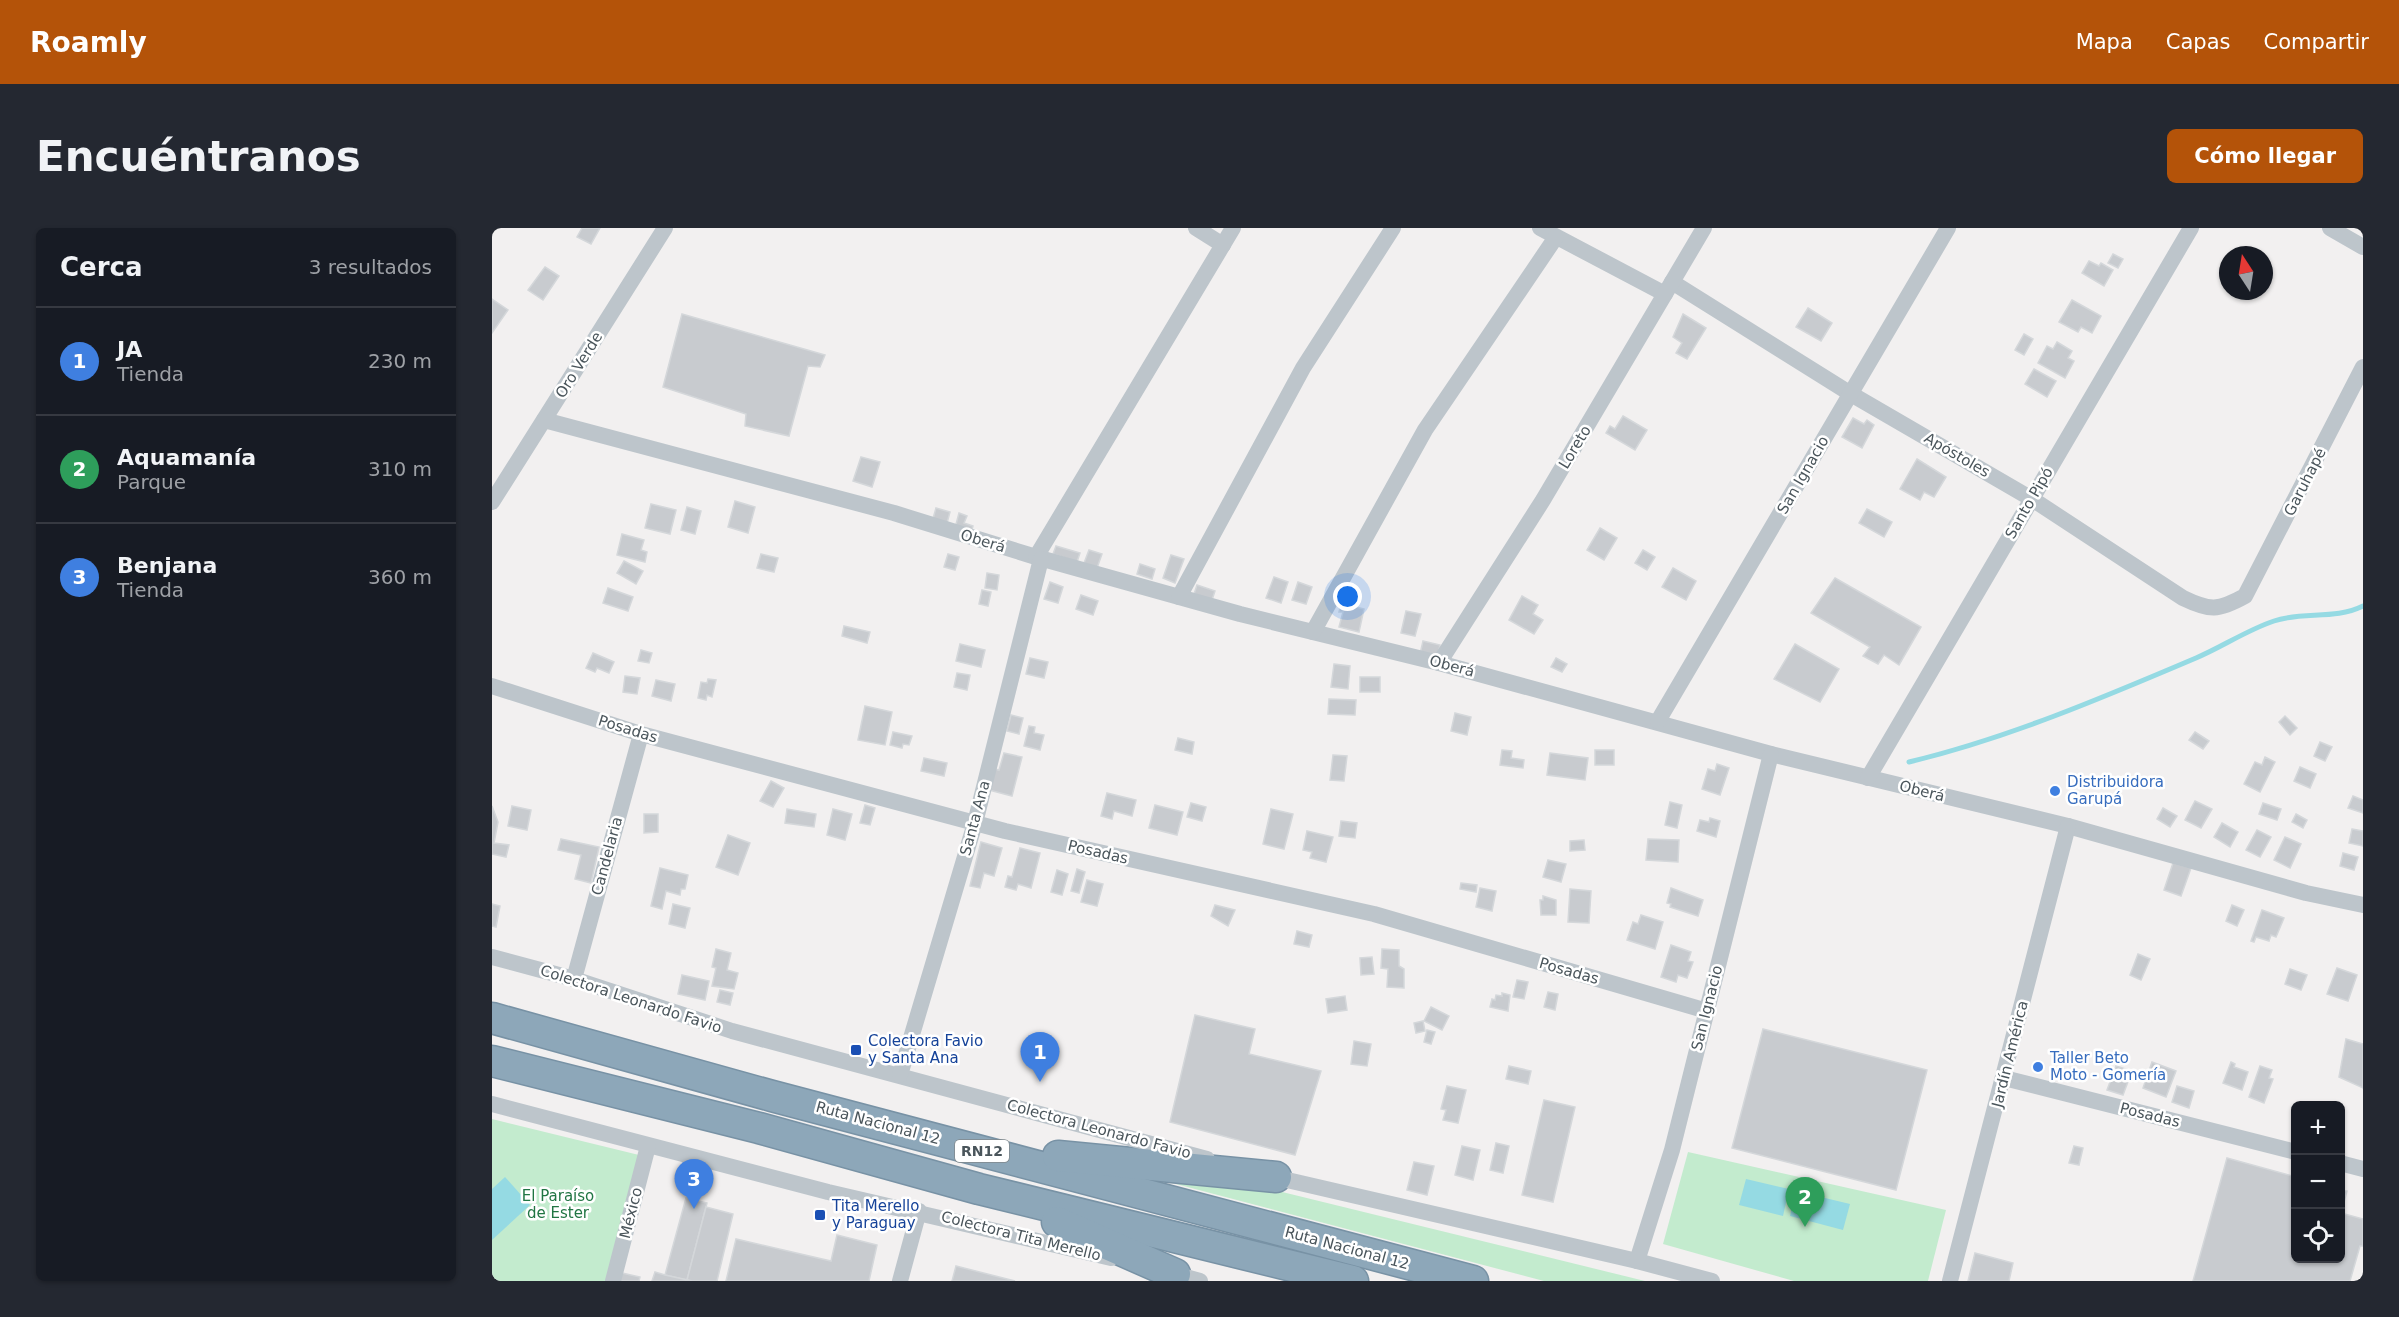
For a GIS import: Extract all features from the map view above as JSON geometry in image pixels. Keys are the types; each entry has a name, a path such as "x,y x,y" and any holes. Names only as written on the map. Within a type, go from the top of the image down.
{"highway":[{"name":"Ruta Nacional 12","path":"492,1018 772,1096 1473,1281"},
{"name":"Ruta Nacional 12","path":"492,1061 759,1128 979,1189 1353,1281"},
{"path":"971,1148 1276,1177"},
{"path":"979,1189 1190,1279"}],"street":[{"name":"Oro Verde","path":"492,502 499,474 544,420 664,228"},
{"path":"1197,228 1223,245"},
{"name":"Santa Ana","path":"900,1075 975,823 1039,558 1233,228"},
{"path":"1179,597 1304,368 1393,228"},
{"name":"Apóstoles","path":"1540,228 1669,288 2032,499 2183,598 2204,608 2224,608 2245,596"},
{"name":"Loreto","path":"1439,663 1543,500 1704,228"},
{"name":"San Ignacio","path":"1658,721 1948,228"},
{"name":"Santo Pipó","path":"1868,778 2191,228"},
{"path":"2330,228 2363,247"},
{"path":"1313,632 1425,430 1556,237"},
{"name":"Garuhapé","path":"2245,596 2363,367"},
{"name":"Oberá","path":"544,420 894,513 1039,558 1179,597 1439,663 1868,778 2068,826 2306,893 2363,905"},
{"name":"Posadas","path":"492,686 641,734 975,823 1374,914 1707,1011"},
{"name":"Candelaria","path":"574,978 641,734"},
{"name":"San Ignacio","path":"1637,1261 1672,1150 1771,753"},
{"name":"Jardín América","path":"1950,1281 2068,826"},
{"name":"Colectora Leonardo Favio","path":"492,957 574,978 732,1031 1276,1177 1637,1261 1712,1281"},
{"name":"Posadas","path":"2004,1078 2291,1151"},
{"name":"Colectora Tita Merello","path":"492,1104 828,1192 919,1211 1190,1279"},
{"name":"México","path":"613,1281 648,1146"},
{"path":"2345,1164 2363,1169"},
{"path":"900,1281 919,1211"}],"green space":[{"name":"El Paraíso de Ester","path":"492,1119 639,1155 608,1281 492,1281"},
{"path":"1688,1152 1946,1210 1928,1281 1794,1281 1663,1244"},
{"path":"1157,1179 1233,1180 1645,1281 1544,1281"}],"water":[{"path":"505,1177 530,1205 492,1240 492,1189"},
{"path":"1746,1179 1789,1189 1783,1216 1739,1205"},
{"path":"1796,1191 1850,1204 1843,1230 1790,1216"}],"building":[{"path":"582,228 600,228 591,244 577,237"},
{"path":"2113,254 2123,259 2118,268 2108,263"},
{"path":"2089,261 2099,266 2101,263 2113,270 2104,286 2082,273"},
{"path":"545,267 559,276 543,300 528,290"},
{"path":"492,299 508,310 492,333"},
{"path":"2072,300 2101,316 2092,333 2081,327 2078,332 2059,322"},
{"path":"1808,308 1832,323 1821,341 1796,327"},
{"path":"682,314 825,355 820,367 808,366 789,436 745,426 746,414 663,387"},
{"path":"1683,314 1706,328 1687,359 1676,353 1682,343 1673,337"},
{"path":"2024,334 2033,339 2024,355 2015,350"},
{"path":"2057,342 2072,351 2068,358 2074,361 2065,378 2038,363 2047,346 2053,349"},
{"path":"2034,369 2056,381 2047,397 2025,384"},
{"path":"1623,416 1647,430 1635,450 1606,433 1610,426 1615,429"},
{"path":"1853,418 1864,424 1867,420 1874,425 1862,448 1842,437"},
{"path":"861,457 880,462 872,487 853,481"},
{"path":"1917,459 1946,477 1934,497 1924,492 1920,500 1900,489"},
{"path":"735,501 755,507 748,533 728,527"},
{"path":"651,504 676,510 670,534 645,528"},
{"path":"687,507 701,511 695,534 681,530"},
{"path":"936,508 950,512 946,527 932,522"},
{"path":"1867,509 1892,522 1884,537 1859,523"},
{"path":"959,513 967,516 964,523 973,526 971,533 955,528"},
{"path":"1600,528 1617,538 1604,560 1587,550"},
{"path":"622,534 644,540 641,550 647,552 645,562 617,555"},
{"path":"1056,546 1080,553 1077,562 1053,554"},
{"path":"1089,550 1102,554 1097,568 1084,563"},
{"path":"1643,550 1655,557 1647,570 1635,563"},
{"path":"761,554 778,558 774,572 757,568"},
{"path":"948,554 959,557 955,570 944,567"},
{"path":"1171,555 1184,559 1175,583 1163,578"},
{"path":"624,561 643,571 636,584 617,573"},
{"path":"1140,564 1155,569 1152,579 1137,574"},
{"path":"1673,568 1696,581 1686,600 1662,587"},
{"path":"987,573 999,575 997,590 985,588"},
{"path":"1274,577 1288,582 1281,603 1266,598"},
{"path":"1835,578 1921,627 1899,665 1884,655 1878,664 1863,656 1870,647 1811,613"},
{"path":"1050,582 1063,587 1058,603 1044,599"},
{"path":"1298,582 1312,587 1306,604 1292,600"},
{"path":"1197,585 1215,591 1212,600 1194,594"},
{"path":"608,588 633,597 628,611 603,603"},
{"path":"982,590 991,592 988,606 979,604"},
{"path":"1081,595 1098,601 1093,615 1076,609"},
{"path":"1522,596 1538,605 1533,614 1543,620 1534,634 1509,620"},
{"path":"1341,603 1364,609 1359,632 1339,627 1343,612 1339,612"},
{"path":"1406,611 1421,614 1415,636 1401,633"},
{"path":"844,626 870,632 867,643 842,636"},
{"path":"1423,641 1440,645 1437,659 1420,654"},
{"path":"960,644 985,650 981,667 956,661"},
{"path":"1795,644 1839,669 1820,702 1774,679"},
{"path":"641,650 652,653 649,663 638,661"},
{"path":"593,653 614,662 609,673 597,668 595,672 586,668"},
{"path":"1030,658 1048,662 1044,678 1026,674"},
{"path":"1556,658 1567,664 1562,672 1551,667"},
{"path":"1334,664 1350,666 1348,689 1331,687"},
{"path":"957,673 970,675 967,690 954,687"},
{"path":"625,676 640,678 637,694 623,692"},
{"path":"1360,677 1380,677 1380,692 1360,692"},
{"path":"708,679 716,680 712,697 707,695 706,700 698,698 701,682 707,683"},
{"path":"656,680 675,684 671,701 652,696"},
{"path":"1329,699 1356,700 1355,715 1328,714"},
{"path":"865,706 892,712 885,745 858,740"},
{"path":"1455,713 1471,717 1467,735 1451,731"},
{"path":"1011,715 1023,718 1019,734 1007,731"},
{"path":"2285,716 2297,728 2290,735 2279,722"},
{"path":"1029,726 1035,727 1034,733 1044,735 1040,750 1024,746"},
{"path":"893,732 912,736 909,745 903,744 902,748 890,745"},
{"path":"2195,732 2209,741 2203,749 2189,740"},
{"path":"1178,738 1194,742 1192,754 1175,750"},
{"path":"2320,742 2332,747 2325,761 2314,756"},
{"path":"1502,750 1512,751 1511,758 1524,760 1523,768 1500,765"},
{"path":"1595,750 1614,750 1614,765 1595,765"},
{"path":"1004,753 1022,757 1012,796 985,789 990,768 999,770"},
{"path":"1550,753 1588,758 1585,780 1547,775"},
{"path":"1333,755 1347,756 1344,781 1330,780"},
{"path":"2265,757 2275,762 2260,792 2244,784 2255,762 2262,765"},
{"path":"924,758 947,763 944,776 921,771"},
{"path":"1717,764 1729,768 1720,795 1702,789 1708,769 1715,771"},
{"path":"2300,767 2316,774 2310,788 2294,781"},
{"path":"771,781 784,788 773,807 760,801"},
{"path":"1107,793 1136,800 1132,816 1114,811 1112,819 1101,816"},
{"path":"2353,796 2363,800 2363,813 2348,808"},
{"path":"2195,801 2212,809 2201,828 2185,820"},
{"path":"1670,802 1682,805 1677,828 1665,825"},
{"path":"1191,803 1206,807 1202,821 1187,817"},
{"path":"2263,803 2281,809 2277,820 2259,814"},
{"path":"865,805 875,808 870,825 860,823"},
{"path":"1155,805 1183,812 1177,835 1149,828"},
{"path":"492,806 498,822 494,843 509,845 506,857 492,854"},
{"path":"512,806 531,810 527,830 508,826"},
{"path":"2163,808 2177,816 2170,827 2157,819"},
{"path":"787,809 816,814 814,827 785,823"},
{"path":"833,809 852,814 845,840 827,835"},
{"path":"1271,809 1293,814 1284,849 1263,844"},
{"path":"644,814 658,814 658,832 644,833"},
{"path":"2296,814 2307,820 2303,828 2292,822"},
{"path":"1710,818 1720,821 1716,837 1697,831 1700,820 1709,822"},
{"path":"1341,821 1357,823 1355,838 1339,836"},
{"path":"2222,823 2238,832 2230,847 2214,837"},
{"path":"2352,829 2363,831 2363,846 2349,843"},
{"path":"2257,830 2271,837 2260,857 2246,850"},
{"path":"1307,831 1333,837 1326,862 1310,858 1312,852 1303,850"},
{"path":"728,835 750,843 738,875 716,867"},
{"path":"2285,837 2301,844 2290,868 2274,860"},
{"path":"561,839 599,847 591,883 575,879 581,855 558,850"},
{"path":"1648,839 1679,840 1678,862 1646,860"},
{"path":"1584,840 1585,850 1570,851 1570,841"},
{"path":"981,842 1002,848 994,876 984,873 980,888 970,886"},
{"path":"1020,848 1040,853 1031,888 1018,884 1016,890 1005,887 1008,876 1012,877"},
{"path":"2343,853 2358,857 2354,870 2340,866"},
{"path":"1548,860 1566,864 1561,882 1543,877"},
{"path":"2173,863 2191,868 2181,896 2164,890"},
{"path":"660,868 688,875 685,889 681,889 680,895 666,891 662,909 651,906"},
{"path":"1077,869 1085,872 1079,893 1071,891"},
{"path":"1057,870 1068,874 1062,895 1051,892"},
{"path":"1087,880 1103,884 1097,906 1081,902"},
{"path":"1461,883 1477,885 1476,892 1460,889"},
{"path":"1480,888 1496,891 1492,911 1476,907"},
{"path":"1671,888 1703,900 1698,916 1670,907 1671,904 1667,903"},
{"path":"1570,889 1591,891 1589,923 1568,922"},
{"path":"1543,896 1556,900 1556,915 1541,915 1540,900 1543,900"},
{"path":"492,904 500,906 496,927 492,926"},
{"path":"673,904 690,908 685,928 669,924"},
{"path":"1215,905 1235,910 1228,926 1211,916"},
{"path":"2232,905 2244,910 2237,926 2226,921"},
{"path":"2262,910 2284,918 2276,937 2271,935 2269,941 2256,937 2254,942 2251,941"},
{"path":"1641,915 1663,922 1655,949 1627,940 1633,922 1638,924"},
{"path":"1297,931 1312,935 1309,947 1294,944"},
{"path":"1671,945 1691,952 1688,961 1693,962 1687,978 1678,975 1676,982 1661,977"},
{"path":"716,949 731,953 727,970 738,973 734,989 712,986 716,968 712,967"},
{"path":"1382,949 1399,950 1399,966 1404,969 1404,988 1387,987 1388,969 1381,968"},
{"path":"2138,954 2150,959 2141,980 2130,975"},
{"path":"1372,957 1374,974 1361,975 1360,958"},
{"path":"2337,968 2357,975 2348,1001 2327,994"},
{"path":"2290,969 2307,975 2301,990 2285,984"},
{"path":"682,975 709,981 705,1000 678,994"},
{"path":"1517,980 1528,982 1524,999 1513,997"},
{"path":"720,990 733,993 730,1005 717,1002"},
{"path":"1548,992 1558,994 1555,1010 1544,1007"},
{"path":"1502,993 1510,995 1508,1011 1490,1007 1492,999 1495,1000 1496,995 1502,996"},
{"path":"1345,996 1347,1010 1328,1013 1326,999"},
{"path":"1431,1007 1449,1016 1442,1030 1424,1021"},
{"path":"1195,1015 1255,1029 1249,1054 1321,1071 1295,1155 1170,1122"},
{"path":"1423,1021 1425,1031 1416,1033 1414,1023"},
{"path":"1763,1029 1927,1070 1896,1190 1732,1148"},
{"path":"1427,1030 1435,1032 1431,1044 1424,1042"},
{"path":"2346,1039 2363,1044 2363,1088 2339,1077"},
{"path":"1354,1041 1371,1044 1367,1066 1351,1064"},
{"path":"2152,1062 2176,1071 2166,1097 2143,1088"},
{"path":"2231,1062 2235,1064 2234,1067 2248,1072 2242,1090 2223,1083"},
{"path":"1509,1066 1531,1071 1528,1084 1506,1079"},
{"path":"2116,1066 2132,1071 2123,1095 2107,1090"},
{"path":"2260,1066 2272,1070 2269,1078 2273,1079 2264,1103 2249,1097"},
{"path":"1447,1086 1466,1090 1458,1123 1443,1120 1446,1110 1441,1109"},
{"path":"2177,1086 2194,1091 2189,1108 2172,1102"},
{"path":"1544,1100 1575,1107 1553,1202 1522,1195"},
{"path":"1496,1143 1509,1146 1503,1173 1490,1170"},
{"path":"1462,1146 1480,1150 1473,1180 1455,1175"},
{"path":"2074,1146 2083,1148 2079,1165 2069,1163"},
{"path":"2227,1158 2291,1176 2291,1263 2345,1263 2345,1214 2363,1219 2363,1246 2360,1246 2350,1281 2193,1281"},
{"path":"1414,1162 1434,1166 1427,1195 1407,1190"},
{"path":"686,1198 707,1203 687,1280 665,1275"},
{"path":"706,1207 733,1214 717,1281 687,1280"},
{"path":"837,1235 877,1245 869,1281 726,1281 736,1239 831,1261"},
{"path":"1975,1253 2013,1263 2009,1281 1968,1281"},
{"path":"956,1266 1015,1281 952,1281"},
{"path":"655,1272 665,1275 692,1281 652,1281"},
{"path":"622,1273 640,1277 639,1281 620,1281"}],"waterway":[{"path":"1909,762 1982,741 2054,716 2196,658 2274,621 2296,616 2341,613 2363,606"}],"place":[{"name":"Distribuidora Garupá","path":"2055,791"},
{"name":"Colectora Favio y Santa Ana","path":"856,1050"},
{"name":"Taller Beto Moto - Gomería","path":"2038,1067"},
{"name":"JA","path":"1040,1082"},
{"name":"Benjana","path":"694,1209"},
{"name":"Tita Merello y Paraguay","path":"820,1215"},
{"name":"Aquamanía","path":"1805,1227"}]}
